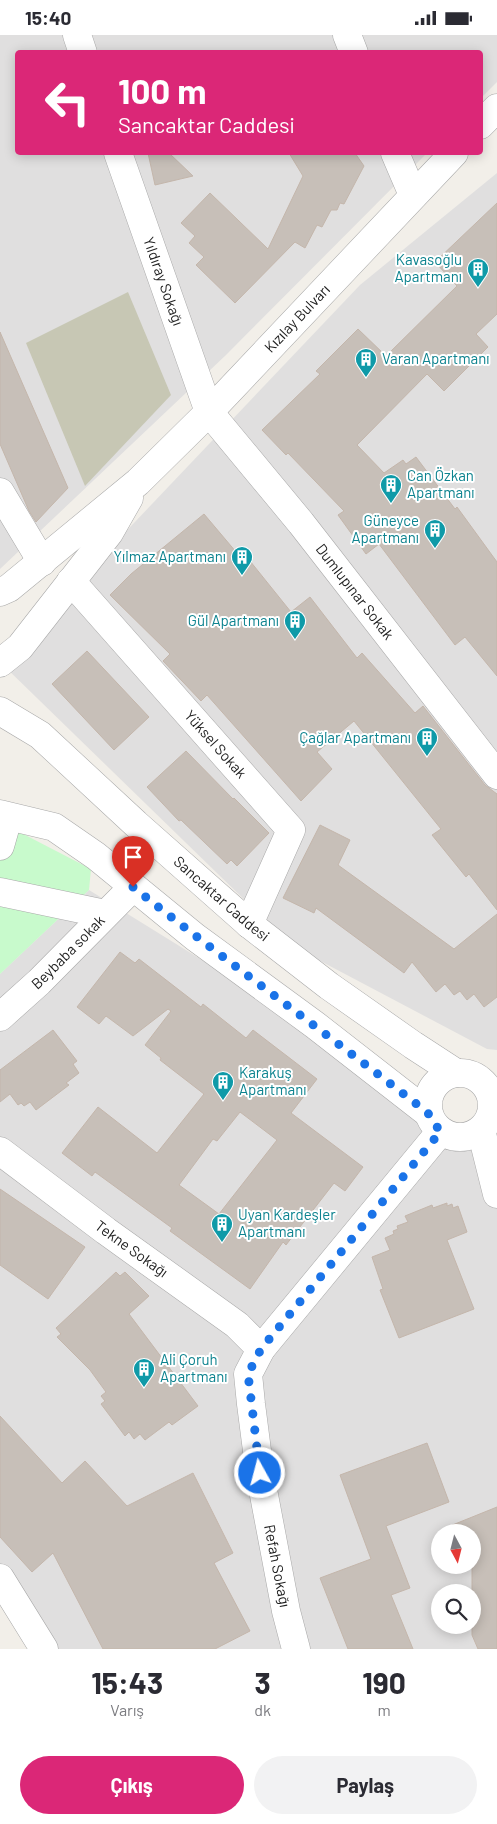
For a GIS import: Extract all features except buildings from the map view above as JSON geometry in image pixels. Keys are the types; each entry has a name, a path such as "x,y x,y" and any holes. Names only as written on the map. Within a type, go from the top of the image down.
{"street":[{"path":"77,35 82,50"},
{"path":"347,35 353,50"},
{"path":"483,122 497,107"},
{"name":"Yıldıray Sokağı","path":"119,155 209,412"},
{"path":"396,155 412,195"},
{"name":"Kızılay Bulvarı","path":"0,592 9,588 42,562 138,482 209,412 412,195 452,155"},
{"name":"Dumlupınar Sokak","path":"209,412 301,523 497,775"},
{"name":"Kızılay Bulvarı","path":"0,663 20,647 109,533 138,482"},
{"path":"0,491 42,562"},
{"name":"Yüksel Sokak","path":"72,581 291,830 249,924"},
{"name":"Sancaktar Caddesi","path":"0,711 40,735 136,824 249,924 329,986 413,1045 482,1076"},
{"path":"2,828 54,827 96,856 195,937 314,1025 450,1136 462,1138 472,1135 488,1124"},
{"name":"Beybaba sokak","path":"0,1017 39,982 133,887"},
{"path":"0,892 106,914"},
{"path":"434,1122 428,1102 430,1091 437,1081 446,1076 482,1076 490,1092 492,1102 492,1113 488,1124 497,1194"},
{"name":"Refah Sokağı","path":"296,1649 286,1611 260,1473 248,1374 261,1349 434,1122"},
{"name":"Tekne Sokağı","path":"0,1151 106,1231 237,1325 261,1349"},
{"path":"0,1578 44,1649"}],"shaded area":[{"path":"0,35 497,35 497,82 483,96 483,50 15,50 15,155 425,155 226,355 0,569"},
{"path":"497,173 497,1050 487,1049 292,946 1,663 360,285"},
{"path":"128,292 171,395 85,486 26,343"},
{"path":"89,890 421,1096 465,1134 497,1129 497,1649 49,1649 0,1577 0,974"}],"green space":[{"path":"0,822 91,869 89,890 0,974"}],"place":[{"name":"Kavasoğlu Apartmanı","path":"478,288"},
{"name":"Varan Apartmanı","path":"366,378"},
{"name":"Can Özkan Apartmanı","path":"391,504"},
{"name":"Güneyce Apartmanı","path":"435,549"},
{"name":"Yılmaz Apartmanı","path":"242,576"},
{"name":"Gül Apartmanı","path":"295,640"},
{"name":"Çağlar Apartmanı","path":"427,757"},
{"name":"Karakuş Apartmanı","path":"223,1101"},
{"name":"Uyan Kardeşler Apartmanı","path":"222,1243"},
{"name":"Ali Çoruh Apartmanı","path":"144,1388"}],"route":[{"path":"133,887 195,937 314,1025 428,1113 433,1123 441,1131 261,1349 248,1374 260,1473"}]}
